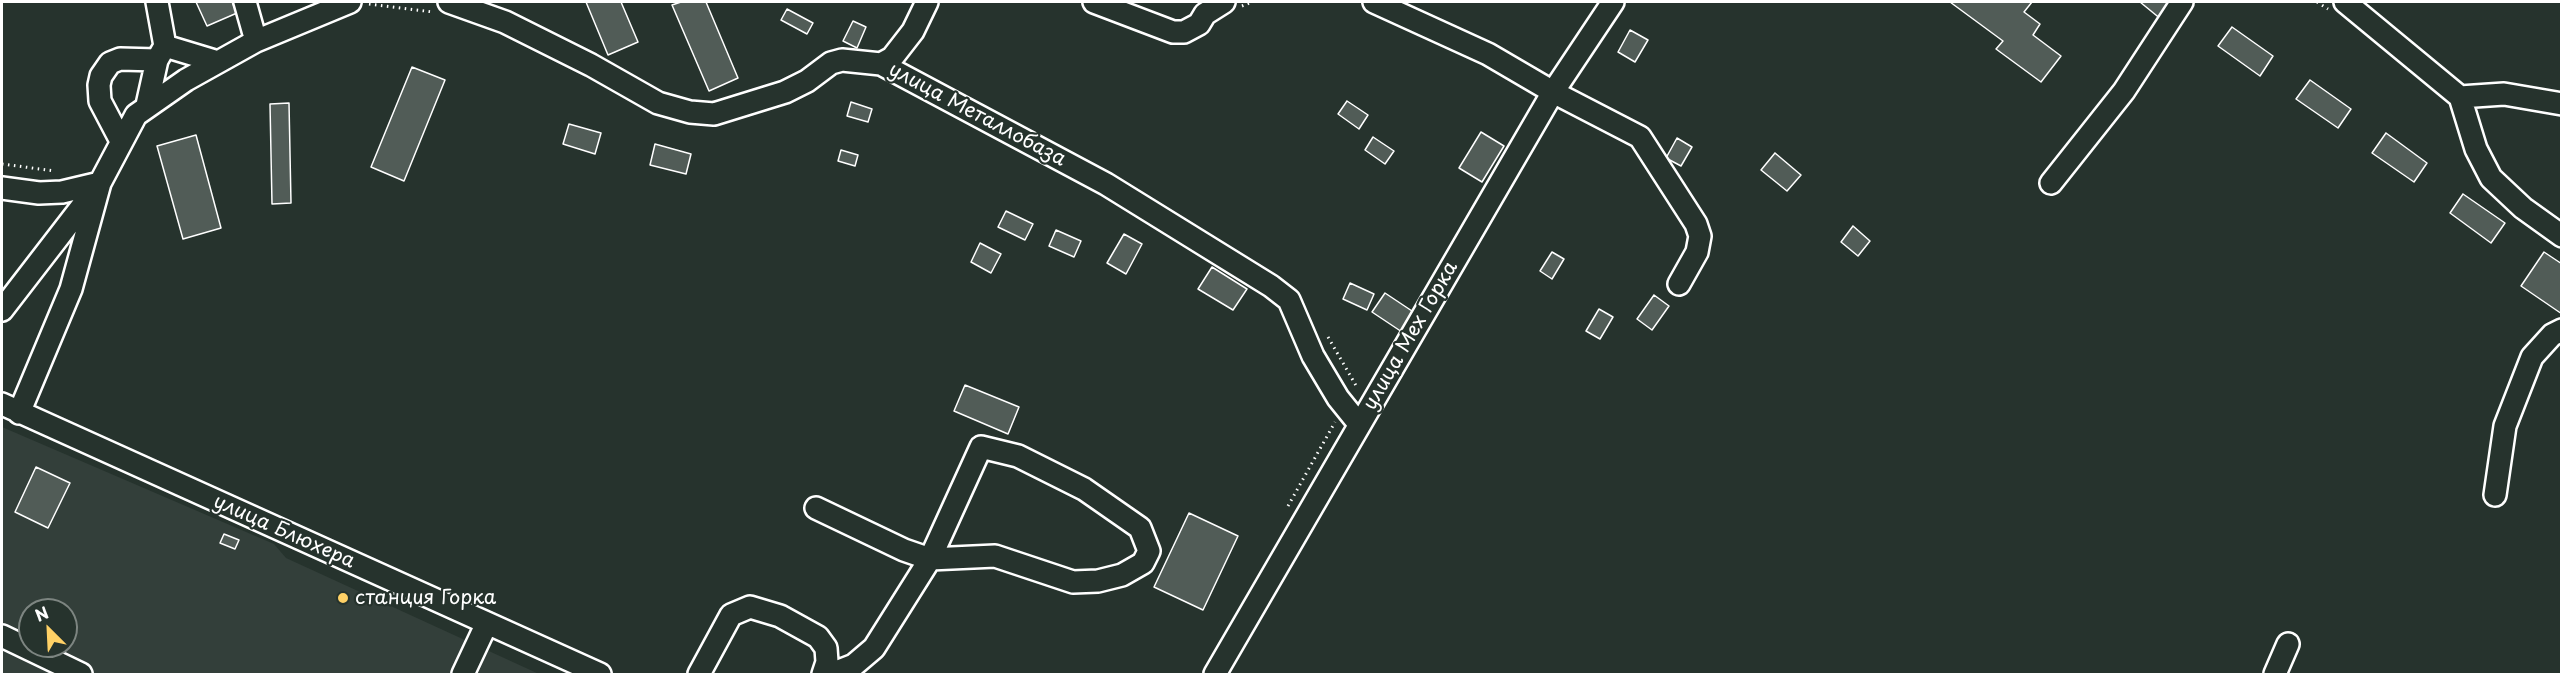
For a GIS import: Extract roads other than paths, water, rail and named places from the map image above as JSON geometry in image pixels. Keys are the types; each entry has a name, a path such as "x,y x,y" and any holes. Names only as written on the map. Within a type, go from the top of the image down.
{"street":[{"path":"147,105 161,53 161,12 157,2"},
{"path":"245,2 256,41"},
{"path":"881,64 892,58 913,32 927,2"},
{"path":"1094,2 1173,32 1192,29 1199,24 1204,14 1224,2"},
{"path":"1374,2 1488,54 1553,93 1640,137 1696,224 1700,236 1697,252 1679,284"},
{"name":"улица Мех Горка","path":"1215,675 1553,93 1613,2"},
{"path":"2051,183 2124,92 2182,2"},
{"path":"2,310 100,183 136,115 147,105 256,41 357,4"},
{"name":"улица Металлобаза","path":"443,7 505,22 591,65 658,103 690,112 714,114 785,92 807,81 826,66 842,60 881,64 1106,184 1271,286 1288,300 1313,356 1338,398 1359,424"},
{"path":"2340,8 2460,97 2476,149 2491,178 2515,201 2562,236"},
{"path":"121,141 100,101 101,76 110,63 120,59 161,53 218,62"},
{"path":"2460,97 2504,94 2562,104"},
{"path":"2,188 51,193 100,183"},
{"path":"10,408 71,289 100,183"},
{"path":"2494,495 2505,426 2532,357 2552,335 2562,330"},
{"name":"улица Блюхера","path":"10,408 600,675"},
{"path":"816,508 904,550 930,559 995,556 1073,582 1098,581 1122,575 1143,563 1149,551 1140,528 1084,489 1018,456 981,447 930,559 874,648 854,665 831,675"},
{"path":"699,675 731,615 750,607 780,616 818,637 826,648 827,662 823,675"},
{"path":"463,675 487,623"},
{"path":"2,636 81,675"},
{"path":"2275,675 2288,644"}],"place":[{"name":"станция Горка","path":"343,598"}]}
